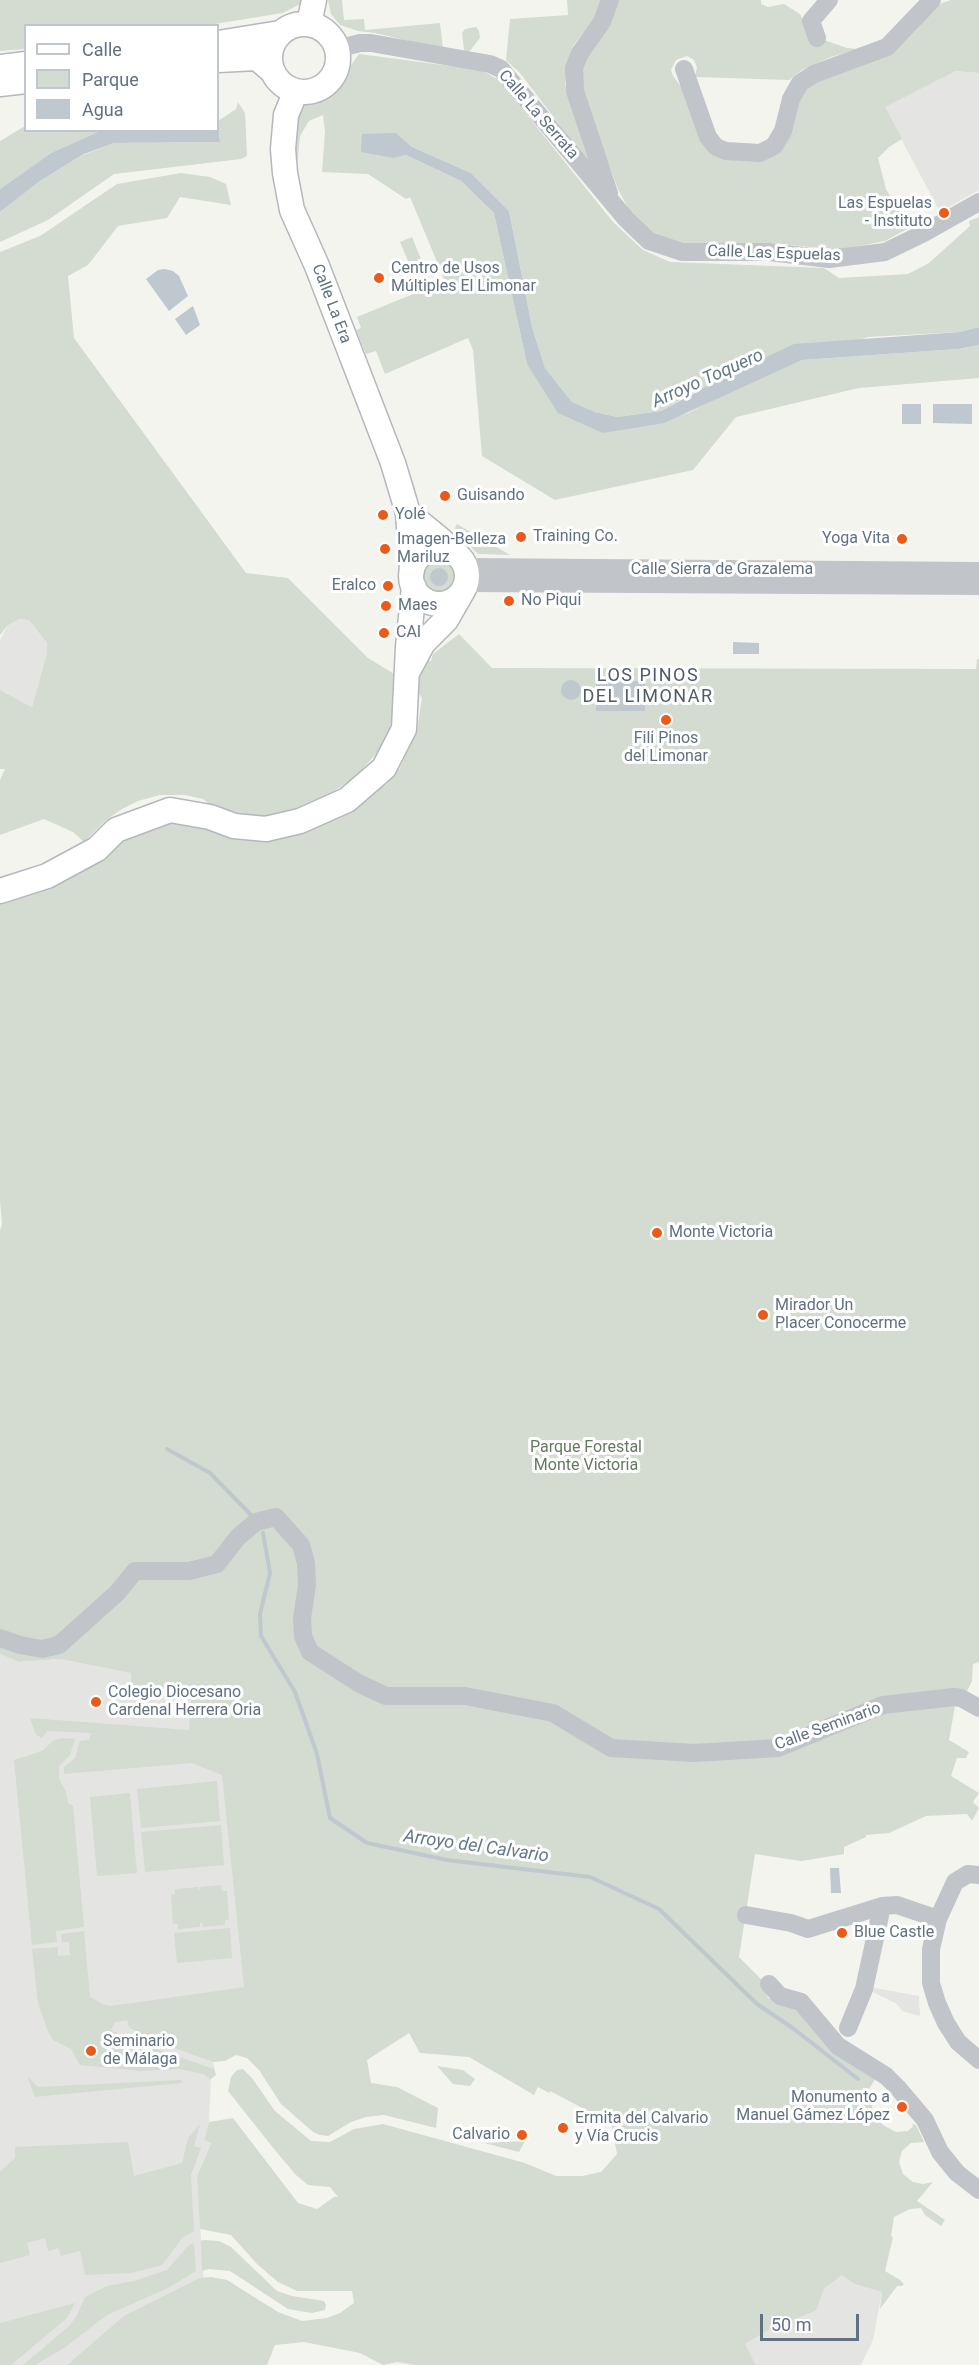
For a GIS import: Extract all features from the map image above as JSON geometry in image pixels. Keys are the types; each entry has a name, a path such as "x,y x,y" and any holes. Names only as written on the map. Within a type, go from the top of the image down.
{"main road":[{"path":"309,24 314,0"},
{"path":"219,43 280,33 299,24 309,24 322,28 332,37 337,49 338,60 329,82 319,89 308,92 296,91 282,84 272,71 257,58 219,60"},
{"path":"272,71 270,56 274,41 280,33"},
{"path":"0,67 24,64"},
{"path":"0,84 24,81"},
{"name":"Calle La Era","path":"296,91 286,115 283,149 292,210 317,266 393,464 408,513 413,579 407,674"},
{"path":"408,513 441,540 462,574"},
{"path":"438,549 462,574 448,603 427,602 419,596 413,579 415,564 425,553 438,549"},
{"path":"0,891 47,876 97,849 116,830 170,810 210,817 234,826 266,829 300,821 347,800 384,768 404,729 407,674 423,643 446,620 462,574"}],"street":[{"name":"Calle Las Espuelas","path":"610,0 602,22 580,53 574,68 575,91 613,205 650,241 682,252 769,252 829,259 885,252 979,202"},
{"path":"817,38 811,21 829,0"},
{"path":"684,69 708,137 716,147 726,151 760,153 774,146 779,139 791,99 800,83 814,74 887,47 932,0"},
{"name":"Calle La Serrata","path":"337,49 360,43 371,43 490,64 501,69 613,205"},
{"name":"Calle Sierra de Grazalema","path":"462,574 979,571"},
{"name":"Calle Sierra de Grazalema","path":"462,574 979,586"},
{"name":"Calle Seminario","path":"0,1638 42,1649 59,1645 117,1593 135,1571 189,1571 217,1564 238,1537 256,1522 276,1516 301,1545 306,1563 307,1585 302,1627 310,1652 360,1684 386,1696 465,1696 554,1713 611,1748 694,1753 778,1748 883,1706 954,1697 961,1698 979,1708"},
{"path":"979,1875 968,1874 955,1882 938,1919 931,1949 931,1983 945,2023 958,2042 979,2061"},
{"path":"746,1914 791,1923 808,1929 882,1906 897,1905 938,1919"},
{"path":"848,2028 864,1989 882,1906"},
{"path":"769,1984 780,1996 801,2002 838,2046 886,2076 925,2120 940,2152 957,2173 979,2190"}],"shaded area":[{"path":"956,71 979,73 979,190 940,212 884,107"},
{"path":"19,619 29,620 47,643 47,653 32,707 0,690 0,640 7,626"},
{"name":"Seminario de Málaga","path":"0,1654 19,1662 60,1659 132,1673 131,1685 192,1689 220,1750 245,1987 126,2004 151,2040 213,2062 216,2075 211,2079 209,2122 204,2140 211,2142 197,2176 204,2284 85,2351 67,2365 0,2365"},
{"path":"870,1987 919,1996 920,2016 902,2011 897,2004 869,1990"},
{"path":"842,2275 854,2284 882,2292 873,2340 861,2365 756,2365 745,2344 772,2328 816,2311 824,2289"}],"green space":[{"path":"0,0 302,0 302,3 283,13 214,24 24,24 24,49 0,51"},
{"path":"328,0 342,0 344,20 364,19 365,30 440,23 443,49 340,25 331,14"},
{"path":"567,0 602,0 598,14 573,46 567,65 565,85 591,166 520,73 506,60 510,19 568,15"},
{"path":"618,0 761,0 761,4 768,7 784,4 800,14 810,35 847,48 857,49 831,57 802,70 789,80 695,77 697,67 694,60 687,56 676,60 671,70 683,89 698,133 762,160 804,89 942,3 951,0 979,0 979,73 956,71 885,107 902,139 878,158 886,189 909,228 885,241 839,250 771,243 687,245 663,240 644,227 631,214 618,189 585,101 580,76 586,55"},
{"path":"476,27 480,38 469,52 466,52 462,33 465,29"},
{"path":"359,54 481,70 499,80 613,222 643,250 670,262 824,268 839,278 908,274 929,263 970,226 969,221 979,217 979,327 960,332 868,337 694,392 661,411 617,417 595,412 572,402 545,368 532,327 509,211 471,173 412,147 396,133 394,158 406,155 461,181 494,213 527,364 603,433 688,413 737,388 802,360 958,349 979,345 979,378 859,388 736,417 693,470 555,500 482,456 473,350 468,338 385,374 376,351 366,354 356,330 361,328 357,317 445,281 410,197 406,199 368,174 322,172 325,132 323,115 309,121 300,136 296,175 296,119 301,105 331,93"},
{"path":"238,102 245,113 247,156 241,159 114,174 48,220 0,242 0,212 40,181 83,155 114,143 220,142 219,120 236,109"},
{"path":"24,127 24,132 98,132 51,153 0,189 0,141"},
{"path":"181,173 210,177 226,184 231,205 180,197 167,218 118,226 88,265 68,276 74,338 246,573 288,578 368,658 396,675 395,702 390,728 383,746 356,776 333,792 286,813 266,818 249,817 212,806 203,799 185,795 160,795 138,801 122,809 106,820 84,842 73,832 44,819 0,835 0,780 5,769 0,769 0,690 32,707 47,653 47,643 29,620 19,619 7,626 0,635 0,252 40,236 117,184"},
{"path":"412,237 423,264 411,268 400,242"},
{"path":"457,524 510,555 478,554 454,530"},
{"path":"435,558 451,563 457,574 456,585 447,594 441,596 429,594 421,585 422,568"},
{"name":"Parque Forestal Monte Victoria","path":"459,634 492,668 976,669 977,659 979,659 979,1662 973,1664 972,1681 965,1695 956,1700 949,1740 969,1752 966,1758 957,1758 951,1776 979,1793 973,1802 979,1808 972,1821 967,1814 926,1816 889,1833 866,1835 844,1847 844,1854 801,1861 755,1854 739,1957 762,1980 768,1998 795,2005 877,2076 865,2096 873,2103 871,2111 883,2125 896,2132 908,2131 913,2126 912,2124 916,2125 924,2142 911,2143 902,2151 899,2162 903,2174 913,2182 923,2184 933,2182 917,2201 945,2220 941,2226 925,2215 921,2208 910,2209 894,2217 891,2236 893,2237 885,2271 904,2284 897,2286 880,2309 882,2292 854,2284 842,2275 824,2289 816,2311 772,2328 745,2344 756,2365 415,2365 397,2362 383,2365 360,2353 304,2342 275,2345 267,2365 67,2365 124,2316 200,2278 211,2277 227,2280 278,2312 302,2321 327,2318 340,2313 354,2303 352,2291 297,2291 278,2282 258,2265 231,2235 200,2229 197,2176 211,2143 204,2140 209,2122 233,2118 298,2203 317,2209 334,2197 338,2197 330,2187 308,2185 296,2175 274,2149 228,2091 231,2077 237,2070 243,2069 275,2111 311,2141 330,2142 354,2129 383,2124 525,2163 556,2176 582,2176 601,2172 617,2154 611,2123 550,2091 549,2093 538,2087 534,2095 469,2057 420,2053 409,2033 367,2060 371,2083 397,2087 438,2108 436,2128 384,2115 366,2117 351,2122 328,2136 320,2135 313,2132 281,2104 259,2070 247,2058 236,2055 225,2061 213,2062 151,2040 129,2027 127,2020 115,2022 111,2030 125,2038 214,2069 216,2075 211,2079 203,2074 179,2069 140,2071 80,2065 71,2049 53,2040 38,2003 32,1949 58,1947 58,1956 70,1955 69,1942 62,1942 61,1934 84,1931 90,1997 103,2004 110,2006 244,1987 222,1775 192,1763 64,1774 64,1767 75,1758 80,1741 89,1740 91,1733 47,1731 42,1738 36,1735 30,1718 189,1730 192,1689 131,1685 131,1673 60,1659 19,1662 0,1654 0,1231 2,1224 0,1201 0,902 64,881 140,829 174,821 260,840 296,835 346,810 387,784 400,768 417,730 422,698 418,693 420,666 424,660 431,661 433,654"},
{"path":"75,1739 70,1755 59,1766 59,1778 66,1792 68,1803 73,1806 84,1927 56,1931 57,1942 32,1945 14,1760 42,1751 54,1740"},
{"path":"217,1781 220,1821 141,1828 137,1789"},
{"path":"130,1793 137,1873 97,1876 90,1797"},
{"path":"221,1825 224,1865 145,1872 141,1832"},
{"path":"221,1885 222,1891 227,1891 229,1920 225,1920 225,1925 203,1927 202,1922 200,1927 178,1929 178,1924 173,1924 171,1895 175,1894 175,1889 198,1887 199,1892 200,1887"},
{"path":"230,1928 232,1958 177,1963 174,1933"},
{"path":"437,2066 463,2070 475,2079 470,2086 453,2084"},
{"path":"27,2076 38,2087 181,2080 182,2083 35,2097"},
{"path":"200,2124 194,2146 201,2148 191,2175 194,2231 183,2237 162,2265 131,2273 85,2275 80,2251 61,2256 58,2248 48,2251 45,2238 27,2243 30,2255 0,2263 0,2172 15,2158 15,2147 128,2142 134,2176 182,2163 188,2138"},
{"path":"525,2141 519,2152 484,2143"},
{"path":"201,2241 219,2241 231,2247 277,2291 324,2301 325,2310 312,2313 288,2309 230,2271 209,2269 202,2271"},
{"path":"194,2243 196,2271 170,2287 107,2315 64,2348 35,2365 23,2365 68,2327 76,2317 85,2297 107,2286 134,2281 167,2270 189,2245"},
{"path":"75,2303 67,2318 11,2365 0,2365 0,2323"}],"water":[{"path":"98,132 219,132 220,142 114,143 84,154 40,181 0,212 0,189 51,153"},
{"path":"396,133 412,147 471,173 509,211 532,327 545,368 572,402 595,412 617,417 661,411 734,372 794,344 960,332 979,327 979,345 958,349 802,360 664,423 603,433 558,413 527,364 494,213 461,181 406,155 394,158 361,152 362,134"},
{"path":"165,269 179,276 188,296 169,311 146,279 158,270"},
{"path":"193,306 200,325 186,335 175,319"},
{"path":"902,404 921,404 921,424 902,424"},
{"path":"933,404 972,404 972,424 933,423"},
{"path":"435,568 443,568 448,573 446,584 435,586 430,581 430,573"},
{"path":"733,642 759,643 759,654 733,654"},
{"path":"571,680 578,683 581,690 578,697 571,700 564,697 561,690 564,683"},
{"path":"596,681 645,681 645,711 596,711"},
{"path":"830,1868 839,1868 841,1893 831,1893"}],"waterway":[{"name":"Arroyo del Calvario","path":"167,1449 210,1473 253,1517"},
{"name":"Arroyo del Calvario","path":"263,1533 270,1573 260,1614 261,1636 295,1692 317,1754 330,1818 367,1843 447,1860 590,1877 659,1909 757,2004 794,2029 858,2079"}],"place":[{"name":"Las Espuelas - Instituto","path":"944,213"},
{"name":"Centro de Usos Múltiples El Limonar","path":"379,278"},
{"name":"Guisando","path":"445,496"},
{"name":"Yolé","path":"383,515"},
{"name":"Training Co.","path":"521,537"},
{"name":"Yoga Vita","path":"902,539"},
{"name":"Imagen-Belleza Mariluz","path":"385,549"},
{"name":"Eralco","path":"388,586"},
{"name":"No Piqui","path":"509,601"},
{"name":"Maes","path":"386,606"},
{"name":"CAI","path":"384,633"},
{"name":"Fili Pinos del Limonar","path":"666,720"},
{"name":"Monte Victoria","path":"657,1233"},
{"name":"Mirador Un Placer Conocerme","path":"763,1315"},
{"name":"Colegio Diocesano Cardenal Herrera Oria","path":"96,1702"},
{"name":"Blue Castle","path":"842,1933"},
{"name":"Seminario de Málaga","path":"91,2051"},
{"name":"Monumento a Manuel Gámez López","path":"902,2107"},
{"name":"Ermita del Calvario y Vía Crucis","path":"563,2128"},
{"name":"Calvario","path":"522,2135"}],"district":[{"name":"LOS PINOS DEL LIMONAR","path":"648,686"}],"water label":[{"name":"Arroyo Toquero","path":"708,379"}]}
